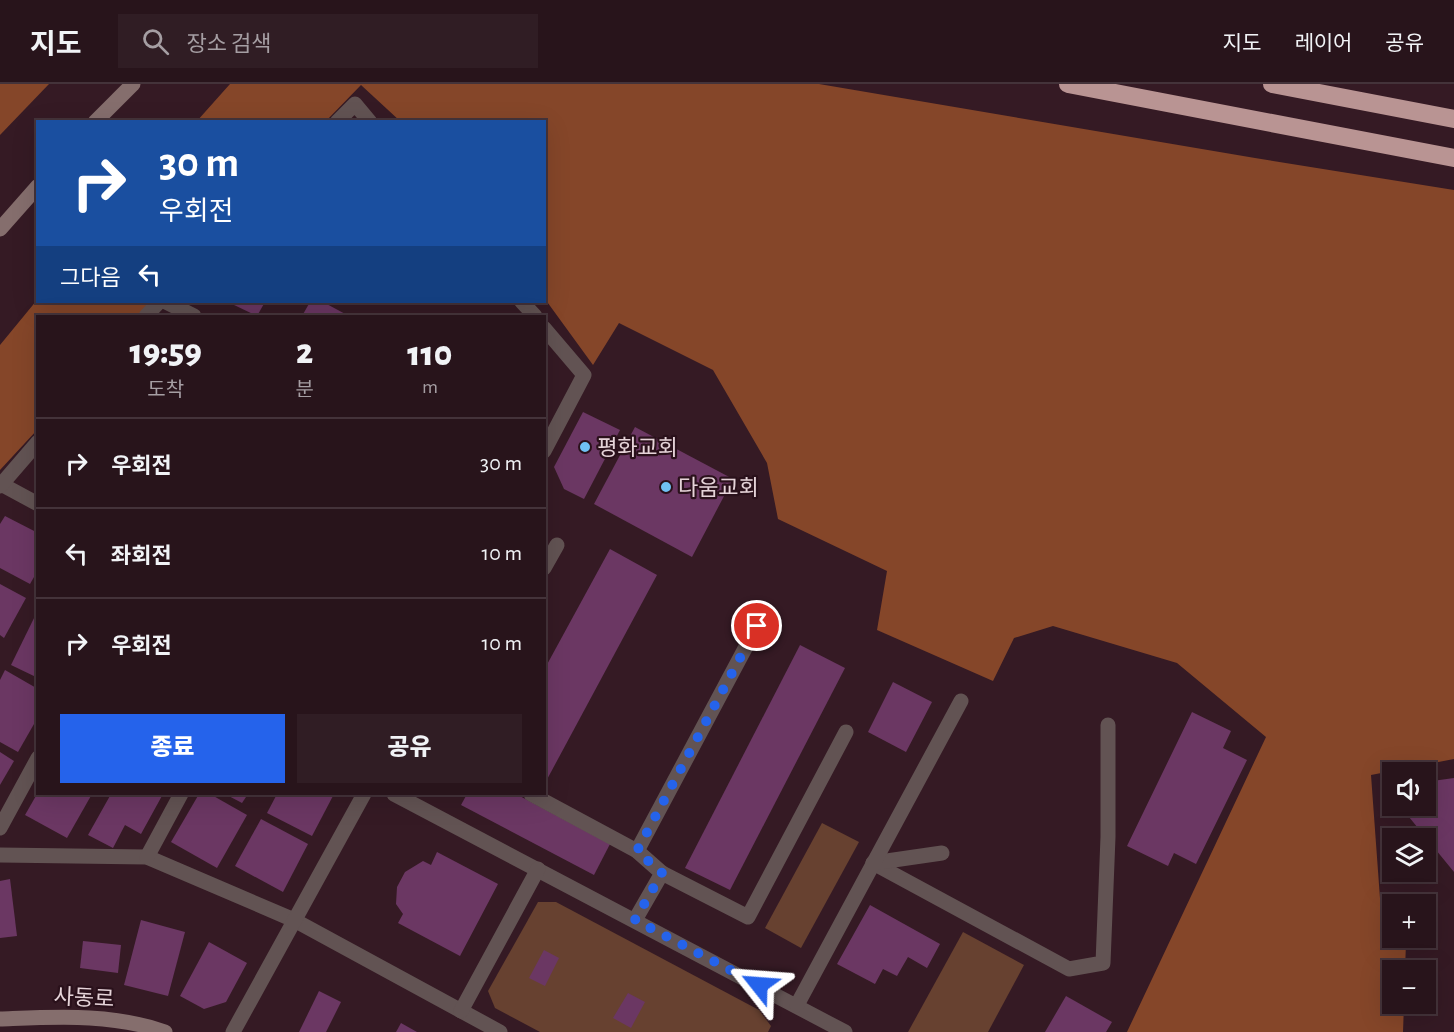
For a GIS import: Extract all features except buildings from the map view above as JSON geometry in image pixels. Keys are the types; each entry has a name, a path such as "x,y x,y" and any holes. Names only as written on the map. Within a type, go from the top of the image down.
{"highway":[{"path":"1068,84 1454,158"},
{"path":"1272,84 1454,119"}],"street":[{"path":"97,120 134,84"},
{"path":"339,120 354,104 368,120"},
{"path":"0,229 36,188"},
{"path":"147,315 158,303"},
{"path":"168,303 192,315"},
{"path":"523,303 534,315"},
{"path":"546,330 584,375 546,447"},
{"path":"36,444 1,485 36,503"},
{"path":"546,564 557,545"},
{"path":"637,851 757,626"},
{"path":"797,1005 961,701"},
{"path":"873,863 1069,969 1103,963 1108,837 1108,725"},
{"path":"533,795 637,851 662,873 748,917 846,732"},
{"path":"0,828 36,762"},
{"path":"147,857 180,795"},
{"path":"232,1032 363,795"},
{"path":"396,795 845,1032"},
{"path":"873,863 942,853"},
{"path":"0,855 147,857 294,920 500,1032"},
{"path":"461,1011 538,869"},
{"path":"635,920 662,873"},
{"name":"사동로","path":"0,1019 82,1017 143,1024 165,1032"}],"shaded area":[{"path":"0,84 49,84 0,135"},
{"path":"230,84 819,84 1454,190 1454,759 1436,762 1382,762 1382,773 1371,775 1382,913 1382,948 1406,948 1405,960 1382,960 1382,1014 1404,1014 1403,1032 1127,1032 1266,737 1177,663 1053,626 1014,638 993,681 877,630 887,571 778,519 767,463 713,370 619,323 593,365 546,300 546,120 399,120 361,85 327,120 198,120"},
{"path":"36,301 157,303 145,315 36,315 36,431 0,470 0,345"},
{"path":"822,823 859,842 801,948 765,928"},
{"path":"538,902 556,902 759,1010 771,1026 768,1032 540,1032 495,1008 488,991"},
{"path":"963,932 1024,965 988,1032 908,1032"}],"place":[{"name":"평화교회","path":"585,447"},
{"name":"다움교회","path":"666,487"}],"route":[{"path":"757,626 637,851 662,873 635,920 759,985"}]}
